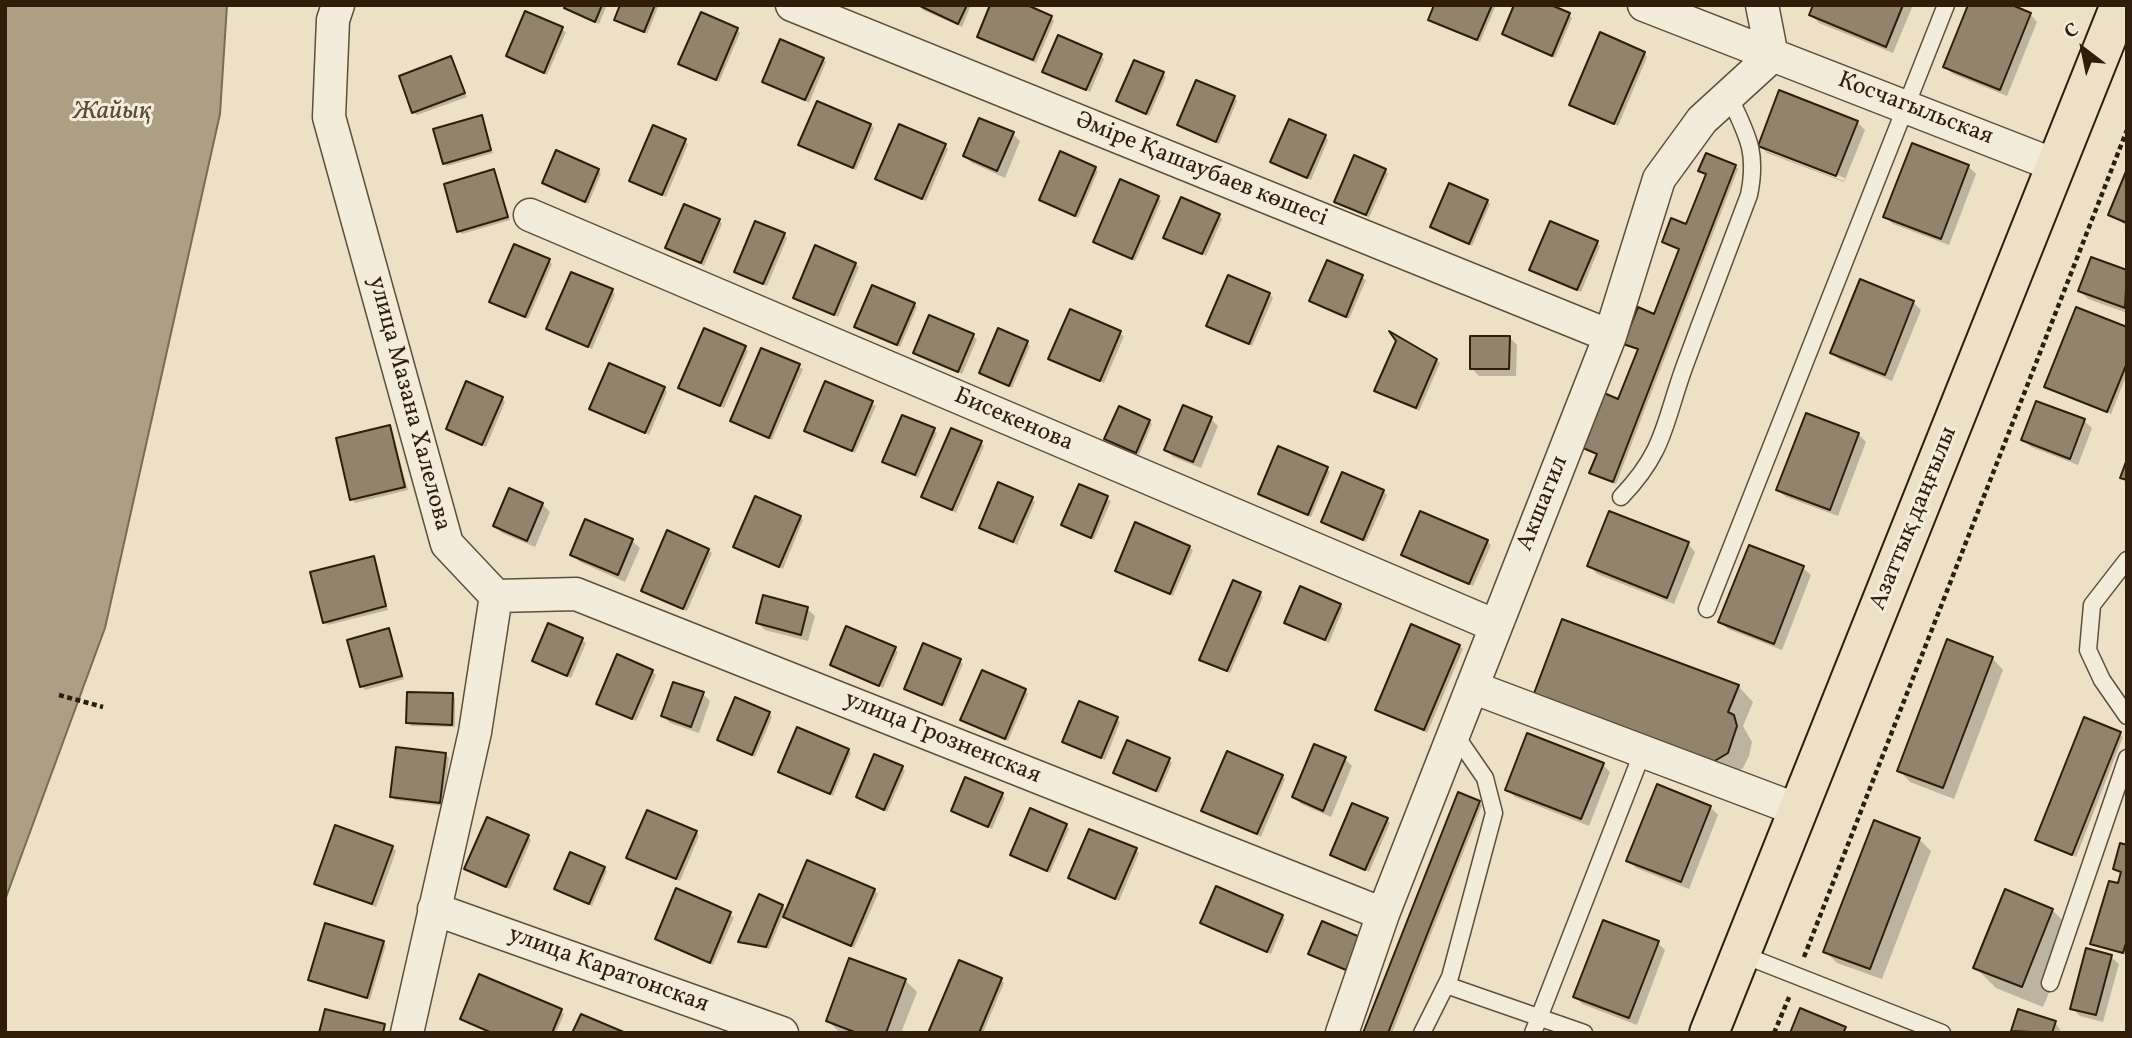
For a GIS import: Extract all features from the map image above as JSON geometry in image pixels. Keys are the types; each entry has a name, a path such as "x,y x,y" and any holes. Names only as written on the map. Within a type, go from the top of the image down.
{"main road":[{"name":"Азаттық даңғылы","path":"1709,1033 2120,5"}],"street":[{"name":"улица Мазана Халелова","path":"338,5 333,20 329,117 447,544 496,596"},
{"name":"Әміре Қашаубаев көшесі","path":"792,5 1610,336"},
{"name":"Косчагыльская","path":"1644,5 2057,166"},
{"path":"1762,5 1772,56"},
{"name":"Акшагил","path":"1342,1033 1382,914 1610,336 1659,179 1702,120 1772,56"},
{"name":"Бисекенова","path":"530,215 1496,626"},
{"name":"улица Грозненская","path":"496,596 576,594 1382,914"},
{"path":"407,1033 475,732 496,596"},
{"path":"1472,687 1798,810"},
{"name":"улица Каратонская","path":"434,909 782,1033"}],"lane":[{"path":"1707,610 1946,5"},
{"path":"1621,497 1642,475 1664,435 1683,369 1749,195 1755,167 1747,135 1728,96"},
{"path":"2127,560 2092,605 2088,650 2102,680 2127,716"},
{"path":"1422,1033 1446,985 1494,813 1485,778 1454,733"},
{"path":"1536,1025 1643,751"},
{"path":"2050,984 2127,758"},
{"path":"1741,954 1797,975 1915,1028 1942,1033"},
{"path":"1446,985 1536,1025 1584,1033"}],"path":[{"path":"1774,1033 2127,130"},
{"path":"59,695 103,707"}],"water":[{"name":"Жайық","path":"5,5 227,5 220,114 105,628 5,900"}],"building":[{"path":"566,5 602,5 595,22 564,8"},
{"path":"620,5 655,5 644,32 614,20"},
{"path":"918,5 967,5 958,24"},
{"path":"990,5 1027,5 1052,16 1033,60 977,37"},
{"path":"1434,5 1492,5 1477,40 1428,20"},
{"path":"1514,5 1551,5 1570,13 1552,56 1502,34"},
{"path":"1813,5 1903,5 1886,47 1809,15"},
{"path":"1968,5 2012,5 2031,13 2000,90 1943,67"},
{"path":"525,11 563,27 544,73 506,56"},
{"path":"701,12 738,28 716,80 678,64"},
{"path":"1600,32 1645,52 1614,124 1569,105"},
{"path":"1058,35 1102,54 1086,90 1042,72"},
{"path":"780,39 824,58 805,100 762,82"},
{"path":"451,56 465,93 412,113 399,76"},
{"path":"1134,60 1164,72 1146,114 1116,101"},
{"path":"1196,80 1235,96 1216,142 1177,125"},
{"path":"1779,90 1858,121 1836,176 1758,146"},
{"path":"817,101 871,124 853,168 798,145"},
{"path":"482,115 491,150 443,164 433,129"},
{"path":"979,118 1014,132 997,171 963,156"},
{"path":"1289,119 1326,135 1307,178 1270,162"},
{"path":"899,124 946,144 922,199 875,179"},
{"path":"653,125 686,139 662,195 629,181"},
{"path":"1912,143 1969,165 1941,239 1883,217"},
{"path":"556,150 599,169 585,202 542,183"},
{"path":"1060,151 1096,167 1075,216 1039,200"},
{"path":"1706,153 1736,165 1613,482 1589,473 1597,454 1583,448 1604,393 1618,399 1638,349 1623,344 1638,307 1654,314 1679,249 1662,242 1671,218 1686,224 1706,174 1698,171"},
{"path":"1354,155 1386,169 1366,215 1334,202"},
{"path":"494,169 508,217 457,232 444,184"},
{"path":"2127,169 2127,223 2108,215"},
{"path":"1120,179 1159,196 1132,259 1093,242"},
{"path":"1449,183 1488,200 1469,244 1430,227"},
{"path":"1181,197 1220,214 1202,254 1163,238"},
{"path":"684,204 720,219 701,263 665,248"},
{"path":"755,221 785,233 763,284 734,272"},
{"path":"1550,221 1598,241 1577,290 1529,270"},
{"path":"514,244 550,259 525,317 489,302"},
{"path":"815,245 856,263 834,315 793,298"},
{"path":"2091,257 2127,270 2125,308 2078,291"},
{"path":"1327,260 1363,275 1346,317 1309,301"},
{"path":"571,272 613,289 588,347 546,329"},
{"path":"1228,275 1270,293 1249,344 1206,326"},
{"path":"1860,279 1914,301 1885,375 1830,353"},
{"path":"872,285 915,303 897,345 854,327"},
{"path":"2076,307 2127,327 2127,363 2107,412 2044,387"},
{"path":"1070,309 1121,331 1100,381 1048,359"},
{"path":"929,315 974,334 958,372 913,353"},
{"path":"704,328 746,346 720,406 678,388"},
{"path":"998,328 1028,341 1009,386 979,373"},
{"path":"1389,331 1437,359 1416,408 1374,391 1396,341"},
{"path":"1470,336 1510,336 1509,369 1470,369"},
{"path":"761,348 800,364 769,438 730,421"},
{"path":"609,363 665,387 645,433 589,409"},
{"path":"466,381 503,397 482,445 446,429"},
{"path":"825,381 873,401 852,451 804,431"},
{"path":"2036,401 2085,419 2070,459 2021,440"},
{"path":"1183,405 1212,417 1193,462 1164,450"},
{"path":"1119,406 1150,420 1136,453 1104,439"},
{"path":"1806,413 1859,433 1830,510 1776,490"},
{"path":"902,415 935,428 915,475 882,462"},
{"path":"390,425 405,487 350,500 336,438"},
{"path":"951,428 982,441 952,510 921,497"},
{"path":"1278,446 1328,467 1308,515 1258,494"},
{"path":"2127,459 2127,480 2120,478"},
{"path":"1342,472 1384,490 1363,540 1321,522"},
{"path":"998,482 1033,497 1013,542 979,528"},
{"path":"1079,484 1108,496 1091,538 1061,525"},
{"path":"509,488 543,503 527,541 493,526"},
{"path":"755,496 801,516 779,567 733,547"},
{"path":"1420,511 1488,540 1469,584 1401,555"},
{"path":"1609,511 1689,542 1667,598 1587,566"},
{"path":"585,519 633,539 618,575 570,555"},
{"path":"1135,522 1190,546 1170,594 1115,571"},
{"path":"667,530 709,549 683,609 641,591"},
{"path":"1749,545 1804,566 1774,644 1718,622"},
{"path":"374,556 386,606 323,623 310,572"},
{"path":"1233,580 1261,592 1227,671 1199,660"},
{"path":"1300,586 1341,604 1325,640 1284,623"},
{"path":"763,595 808,607 801,635 756,623"},
{"path":"1562,619 1739,685 1728,712 1734,715 1737,726 1728,753 1703,768 1533,696"},
{"path":"548,623 583,638 567,676 532,661"},
{"path":"1411,624 1460,645 1424,730 1375,710"},
{"path":"846,626 896,647 879,686 830,665"},
{"path":"389,628 402,676 360,687 347,640"},
{"path":"1947,639 1993,657 1943,788 1897,771"},
{"path":"923,643 961,659 942,705 904,689"},
{"path":"617,654 653,670 632,719 596,704"},
{"path":"982,670 1026,689 1005,739 960,720"},
{"path":"673,682 704,692 691,727 661,716"},
{"path":"407,692 453,693 452,725 406,723"},
{"path":"735,697 770,712 752,755 717,740"},
{"path":"1079,701 1118,717 1101,758 1062,742"},
{"path":"2084,717 2121,732 2072,855 2035,840"},
{"path":"797,727 849,749 830,794 778,772"},
{"path":"1527,733 1604,763 1581,819 1505,790"},
{"path":"1127,740 1170,758 1156,791 1113,773"},
{"path":"1314,744 1346,757 1323,811 1292,797"},
{"path":"396,747 446,753 440,803 390,797"},
{"path":"1227,751 1283,775 1257,834 1201,811"},
{"path":"874,754 903,766 884,810 856,797"},
{"path":"965,777 1003,793 988,827 951,811"},
{"path":"1657,784 1711,806 1681,882 1626,861"},
{"path":"1458,792 1480,801 1388,1033 1363,1033"},
{"path":"1352,803 1388,818 1365,870 1330,855"},
{"path":"1030,808 1067,824 1047,871 1010,855"},
{"path":"647,810 697,831 676,879 626,858"},
{"path":"487,817 529,835 506,887 464,869"},
{"path":"1874,820 1920,838 1870,969 1823,952"},
{"path":"335,825 393,846 372,904 314,884"},
{"path":"1089,829 1137,848 1115,899 1068,878"},
{"path":"2120,843 2127,845 2127,940 2123,953 2090,944 2109,881 2118,883 2121,872 2113,869"},
{"path":"570,852 605,867 589,904 554,889"},
{"path":"807,860 875,889 851,946 783,917"},
{"path":"1216,886 1283,915 1267,952 1200,923"},
{"path":"676,888 731,912 710,963 655,939"},
{"path":"2005,889 2053,909 2022,987 1973,968"},
{"path":"759,894 783,905 766,947 738,942"},
{"path":"1603,920 1659,941 1629,1018 1573,997"},
{"path":"1322,921 1360,937 1346,970 1308,954"},
{"path":"325,923 384,941 367,998 308,980"},
{"path":"2086,948 2112,955 2096,1015 2070,1009"},
{"path":"849,958 906,979 886,1033 857,1033 826,1021"},
{"path":"959,960 1002,978 979,1033 928,1033"},
{"path":"479,974 562,1009 552,1033 492,1033 460,1019"},
{"path":"1800,1008 1846,1027 1843,1033 1790,1033"},
{"path":"325,1009 385,1024 383,1033 319,1033"},
{"path":"2018,1009 2056,1021 2052,1033 2011,1031"},
{"path":"581,1014 626,1033 572,1033"}]}
